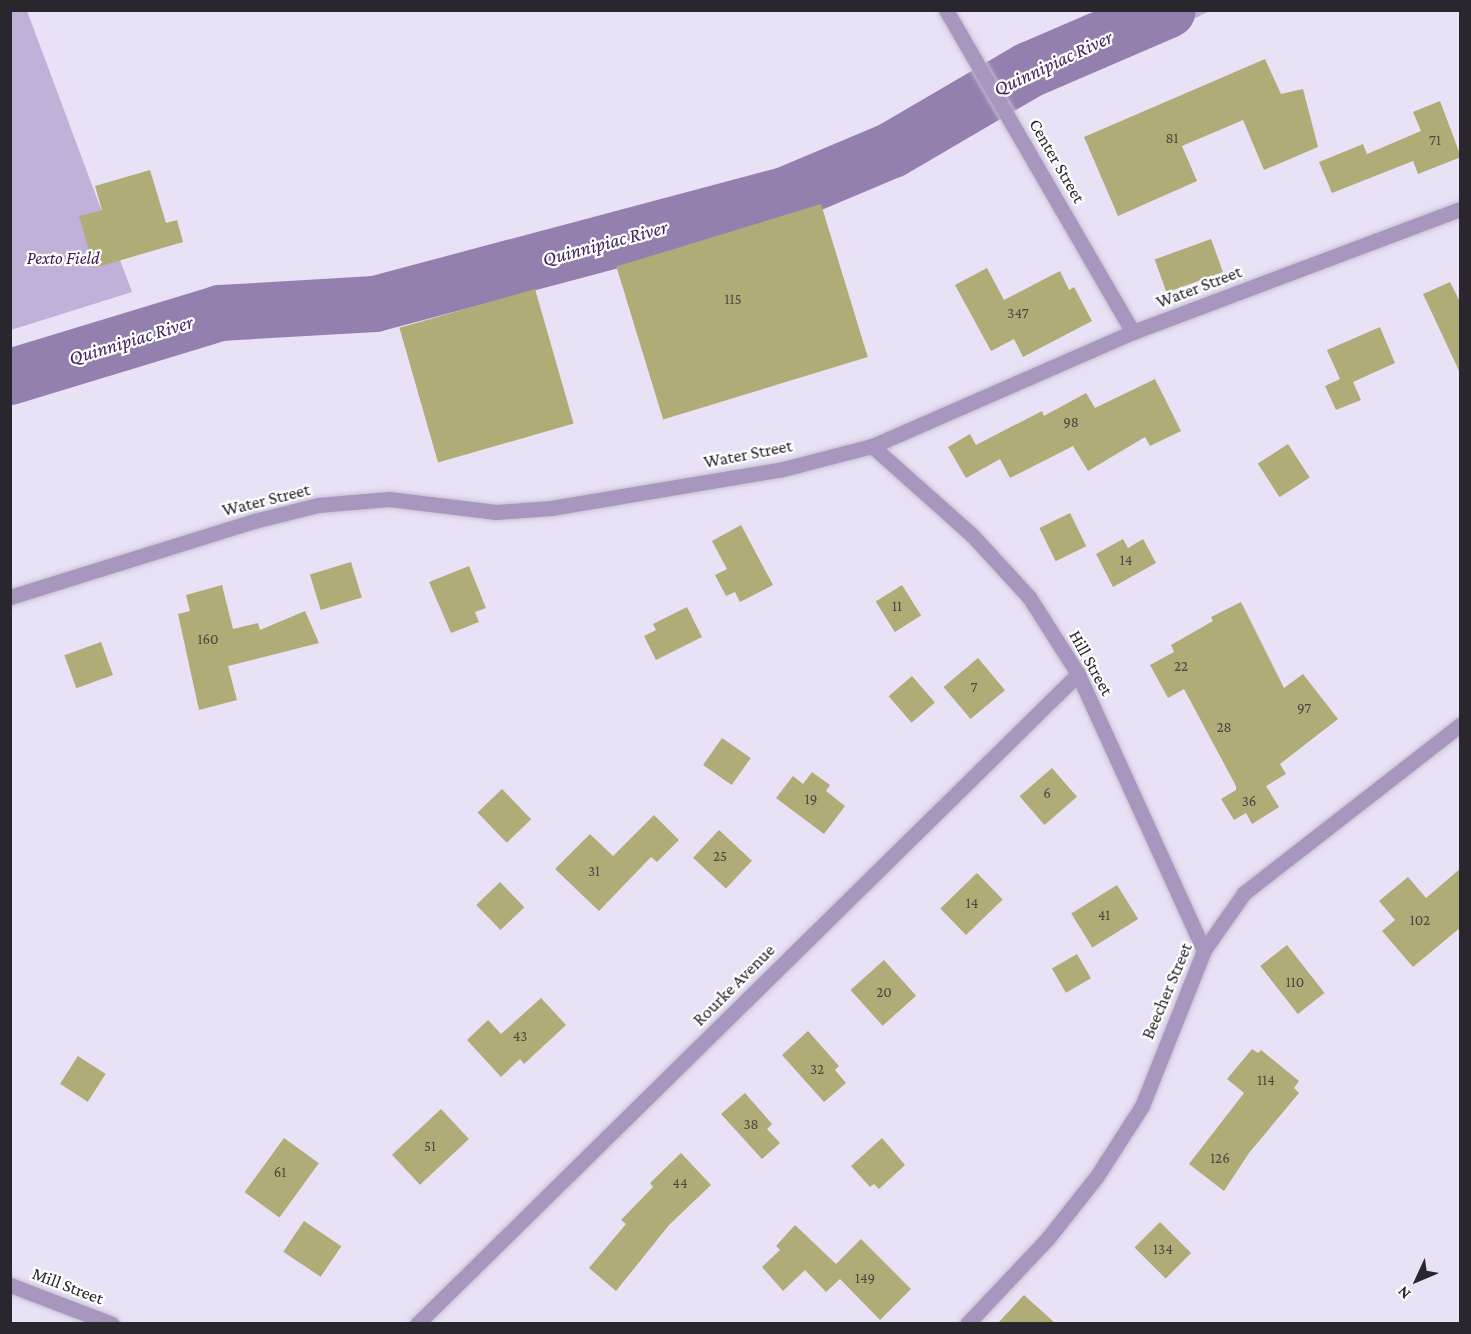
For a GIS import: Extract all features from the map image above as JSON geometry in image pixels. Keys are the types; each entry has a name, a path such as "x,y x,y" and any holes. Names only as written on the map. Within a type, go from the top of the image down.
{"street":[{"name":"Center Street","path":"946,10 1133,332"},
{"name":"Water Street","path":"10,597 254,521 318,505 389,499 496,512 551,508 783,469 872,446 1133,332 1461,210"},
{"name":"Hill Street","path":"872,446 972,535 1029,597 1078,674 1204,950"},
{"name":"Rourke Avenue","path":"417,1323 1078,674"},
{"name":"Beecher Street","path":"967,1323 1048,1238 1097,1176 1142,1107 1204,950 1244,893 1461,725"},
{"name":"Mill Street","path":"10,1285 112,1323"}],"green space":[{"path":"1118,10 1210,11 1034,94 1008,56"},
{"name":"Pexto Field","path":"11,11 27,11 132,292 11,330"}],"building":[{"path":"1265,59 1281,94 1303,89 1318,147 1264,170 1243,120 1182,146 1197,181 1118,216 1084,137"},
{"path":"1440,101 1461,157 1418,174 1413,161 1332,193 1319,162 1363,144 1367,154 1421,131 1413,112"},
{"path":"150,170 166,223 177,220 183,242 94,268 79,216 102,210 95,186"},
{"path":"821,204 868,357 663,420 616,267"},
{"path":"1211,239 1223,272 1167,292 1155,260"},
{"path":"987,268 1004,300 1060,271 1069,290 1074,287 1092,321 1023,357 1014,339 991,351 955,285"},
{"path":"1450,282 1461,304 1461,375 1423,294"},
{"path":"535,289 574,424 438,462 399,328"},
{"path":"1380,327 1395,363 1353,382 1361,400 1336,410 1325,386 1340,379 1327,350"},
{"path":"1155,379 1181,431 1150,446 1145,437 1088,471 1073,446 1010,478 1000,459 966,478 948,447 970,434 976,445 1042,411 1044,416 1086,393 1095,408"},
{"path":"1288,444 1310,478 1280,497 1258,464"},
{"path":"1070,513 1086,546 1056,561 1039,528"},
{"path":"741,525 773,585 740,602 735,592 726,596 715,575 727,569 712,541"},
{"path":"1123,539 1128,548 1143,539 1156,563 1113,587 1096,554"},
{"path":"351,562 362,597 321,610 310,575"},
{"path":"469,566 486,608 475,612 479,622 451,633 429,582"},
{"path":"222,585 233,629 258,623 260,630 305,611 319,643 228,666 237,700 199,710 178,614 190,611 186,595"},
{"path":"902,585 921,616 895,632 876,601"},
{"path":"1241,602 1284,688 1303,674 1338,719 1280,764 1286,774 1266,786 1279,807 1252,824 1246,813 1234,820 1221,799 1236,790 1236,786 1184,689 1168,698 1150,665 1174,652 1171,645 1213,621 1211,617"},
{"path":"687,607 702,637 656,660 644,636 656,630 653,624"},
{"path":"101,642 113,675 76,688 64,655"},
{"path":"978,658 1005,690 971,719 944,687"},
{"path":"912,676 935,702 912,723 889,696"},
{"path":"722,738 751,758 732,785 703,765"},
{"path":"1052,768 1077,797 1044,825 1020,796"},
{"path":"812,772 830,785 826,791 845,806 824,834 776,798 793,776 803,784"},
{"path":"502,789 531,819 507,843 478,813"},
{"path":"654,815 679,840 657,862 651,857 599,911 555,869 590,834 613,856"},
{"path":"719,830 752,861 726,888 693,858"},
{"path":"1461,868 1461,927 1413,967 1382,931 1395,920 1379,901 1408,877 1426,898"},
{"path":"977,873 1003,900 966,935 940,908"},
{"path":"500,882 524,907 501,930 476,905"},
{"path":"1117,885 1138,919 1092,948 1071,914"},
{"path":"1287,945 1325,993 1298,1014 1260,966"},
{"path":"1077,954 1091,978 1066,993 1052,969"},
{"path":"884,960 916,996 883,1026 851,990"},
{"path":"541,998 566,1025 524,1064 520,1059 501,1077 467,1040 488,1020 501,1034"},
{"path":"808,1031 839,1066 835,1070 846,1083 824,1102 782,1055"},
{"path":"1252,1049 1258,1053 1261,1050 1299,1081 1294,1088 1299,1093 1249,1153 1224,1191 1189,1164 1244,1093 1227,1079"},
{"path":"78,1056 106,1074 88,1102 60,1084"},
{"path":"745,1093 772,1124 767,1129 780,1143 762,1159 721,1114"},
{"path":"441,1109 469,1139 420,1185 392,1155"},
{"path":"284,1138 319,1163 279,1217 245,1192"},
{"path":"882,1138 905,1165 879,1189 874,1184 870,1187 851,1166"},
{"path":"681,1153 711,1185 669,1225 616,1291 589,1268 626,1224 621,1220 653,1187 650,1183"},
{"path":"304,1221 341,1246 321,1277 283,1252"},
{"path":"1160,1222 1191,1253 1166,1279 1135,1247"},
{"path":"795,1225 836,1264 861,1239 911,1289 880,1320 840,1279 826,1292 805,1270 783,1291 762,1267 780,1250 776,1246"},
{"path":"1024,1295 1055,1323 998,1323"}],"waterway":[{"name":"Quinnipiac River","path":"10,377 220,313 375,304 785,195 892,150 1029,70 1168,10"}]}
